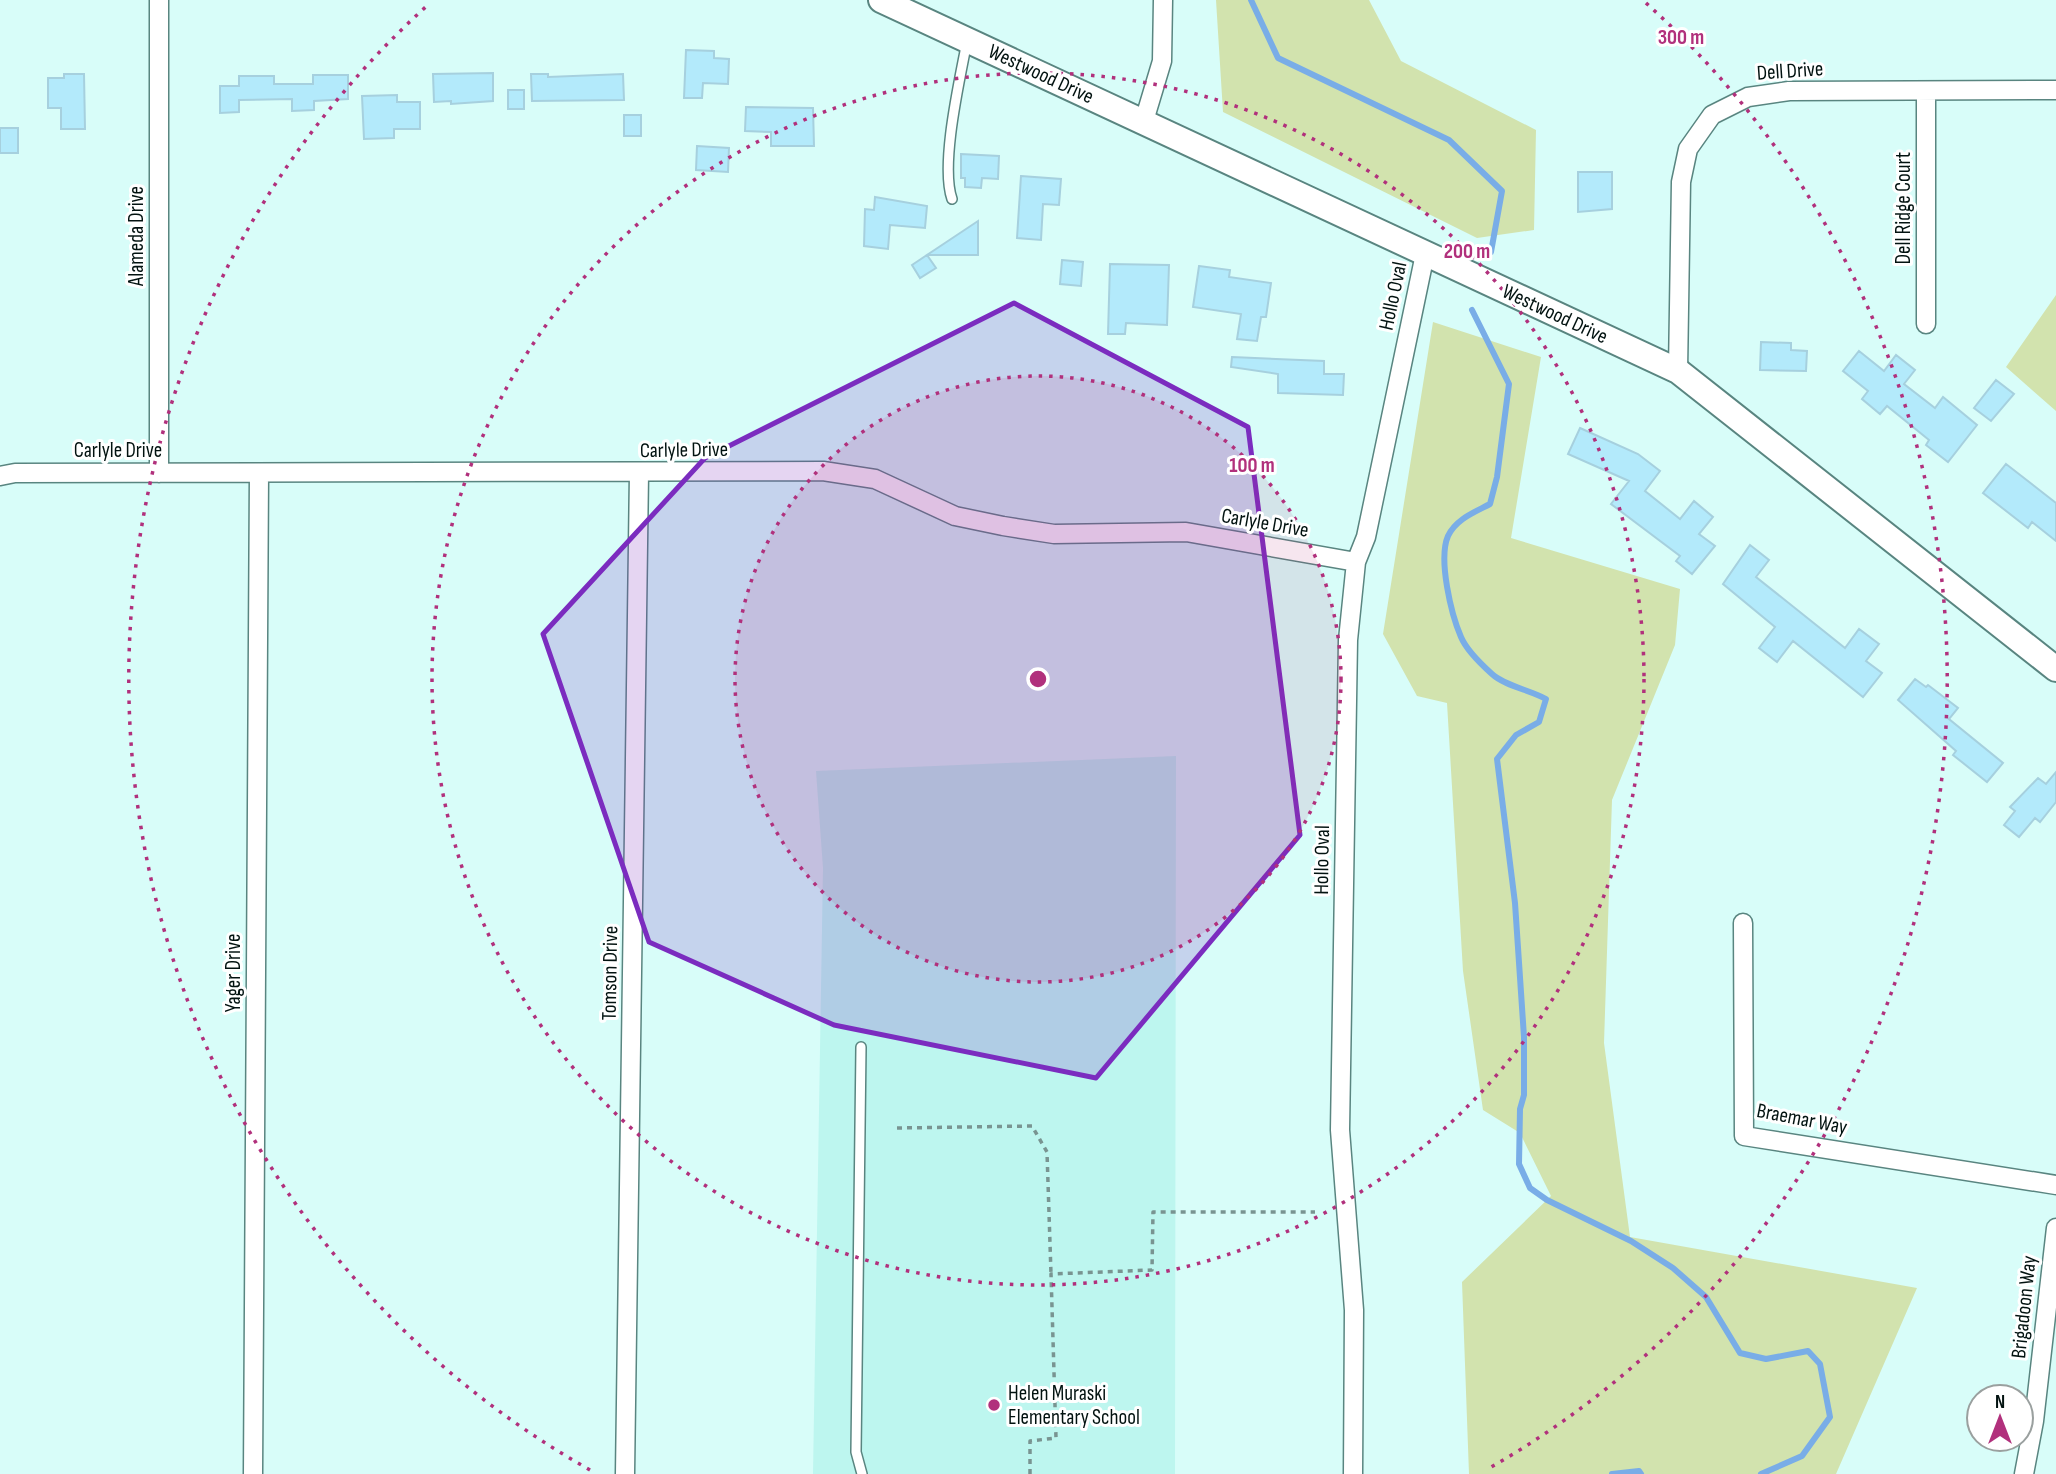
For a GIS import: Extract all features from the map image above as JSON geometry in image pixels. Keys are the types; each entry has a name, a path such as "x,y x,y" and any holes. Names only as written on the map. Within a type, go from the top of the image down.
{"street":[{"name":"Alameda Drive","path":"159,0 159,473"},
{"name":"Westwood Drive","path":"881,0 1678,371 2056,669"},
{"path":"1144,121 1164,48 1163,0"},
{"name":"Dell Drive","path":"1678,371 1681,182 1688,149 1712,116 1748,97 1789,91 2056,90"},
{"name":"Dell Ridge Court","path":"1926,91 1926,324"},
{"name":"Hollo Oval","path":"1353,1474 1354,1310 1340,1130 1348,640 1356,562 1366,537 1425,254"},
{"name":"Carlyle Drive","path":"0,476 15,473 823,471 875,479 955,516 1003,526 1054,534 1185,532 1356,562"},
{"name":"Yager Drive","path":"253,1474 259,473"},
{"name":"Tomson Drive","path":"625,1474 639,473"},
{"name":"Braemar Way","path":"1744,923 1744,1136 2056,1185"},
{"name":"Brigadoon Way","path":"2024,1474 2034,1421 2056,1228"}],"lane":[{"path":"952,199 948,179 950,154 967,39"},
{"path":"861,1047 856,1452 862,1474"}],"path":[{"path":"897,1128 1032,1126 1047,1152 1056,1438 1030,1441 1030,1474"},
{"path":"1051,1274 1152,1270 1153,1212 1315,1212"}],"highlighted area":[{"path":"1014,303 1248,427 1300,835 1096,1078 834,1025 649,942 543,634 705,458"}],"shaded area":[{"path":"1216,0 1369,0 1401,61 1536,130 1534,230 1477,238 1223,112"},
{"path":"2056,295 2056,411 2006,367"},
{"path":"1433,322 1541,357 1511,538 1680,589 1675,645 1612,800 1604,1043 1630,1237 1917,1288 1836,1474 1469,1474 1462,1282 1551,1196 1520,1133 1483,1110 1463,971 1447,703 1417,696 1383,634"},
{"path":"1176,756 1175,1474 813,1474 823,868 816,771"}],"building":[{"path":"686,50 714,51 714,58 729,59 728,84 703,83 702,98 684,98"},
{"path":"493,73 493,101 451,104 451,101 434,102 433,74"},
{"path":"64,74 84,74 85,129 61,129 61,108 48,108 48,78 64,78"},
{"path":"531,74 548,74 548,77 623,74 624,100 532,101"},
{"path":"313,75 348,75 348,99 314,101 314,110 292,111 292,99 239,100 239,112 220,113 220,86 239,86 239,76 274,76 274,84 313,84"},
{"path":"508,90 524,90 524,109 508,109"},
{"path":"397,95 397,102 420,102 420,129 394,129 394,138 364,139 362,96"},
{"path":"746,107 813,108 814,146 771,146 771,132 745,131"},
{"path":"624,115 641,115 641,136 624,136"},
{"path":"0,128 18,128 18,153 0,153"},
{"path":"697,146 729,148 728,172 696,170"},
{"path":"961,154 999,156 998,179 982,178 981,188 965,187 965,178 961,178"},
{"path":"1578,172 1612,172 1612,209 1578,212"},
{"path":"1021,176 1061,179 1059,205 1043,204 1041,240 1017,238"},
{"path":"875,197 927,206 925,228 890,225 888,249 864,246 865,209 874,210"},
{"path":"978,221 978,255 927,255"},
{"path":"927,255 936,268 920,278 912,265"},
{"path":"1062,260 1083,262 1081,286 1060,284"},
{"path":"1110,264 1169,265 1167,325 1126,323 1125,334 1108,334"},
{"path":"1199,266 1230,270 1229,277 1271,283 1266,317 1261,317 1257,341 1237,339 1241,314 1193,307"},
{"path":"1761,342 1791,343 1791,350 1807,351 1806,371 1760,370"},
{"path":"1859,351 1884,371 1896,355 1915,370 1904,384 1935,408 1943,397 1977,425 1948,462 1926,445 1929,440 1887,406 1880,414 1862,399 1868,391 1843,371"},
{"path":"1232,357 1324,361 1324,374 1344,374 1343,395 1278,393 1278,374 1231,367"},
{"path":"1996,380 2014,394 1991,421 1974,408"},
{"path":"1580,428 1638,454 1660,471 1645,491 1680,519 1694,501 1713,517 1699,534 1715,546 1692,574 1676,561 1680,556 1611,504 1629,481 1568,454"},
{"path":"2006,464 2056,503 2056,541 2032,522 2028,528 1983,493"},
{"path":"1750,545 1769,560 1756,577 1845,648 1859,629 1879,644 1866,661 1882,673 1863,697 1793,641 1777,662 1759,648 1775,627 1723,584"},
{"path":"1915,679 1926,687 1928,685 1958,708 1949,719 2003,763 1987,782 1953,755 1956,751 1898,700"},
{"path":"2056,772 2056,802 2040,822 2035,818 2019,837 2004,825 2015,811 2010,807 2038,778 2046,784"}],"waterway":[{"path":"1251,0 1278,58 1449,140 1502,191 1491,252"},
{"path":"1472,310 1509,384 1497,477 1490,504 1472,513 1451,530 1444,558 1447,586 1461,637 1475,657 1497,678 1546,699 1539,722 1516,735 1497,759 1515,903 1524,1037 1524,1095 1520,1109 1519,1164 1530,1188 1547,1200 1631,1241 1673,1268 1706,1297 1740,1353 1766,1359 1808,1351 1820,1364 1830,1417 1802,1456 1761,1474"},
{"path":"1612,1474 1639,1471 1641,1474"}],"place":[{"name":"Helen Muraski Elementary School","path":"994,1405"}]}
